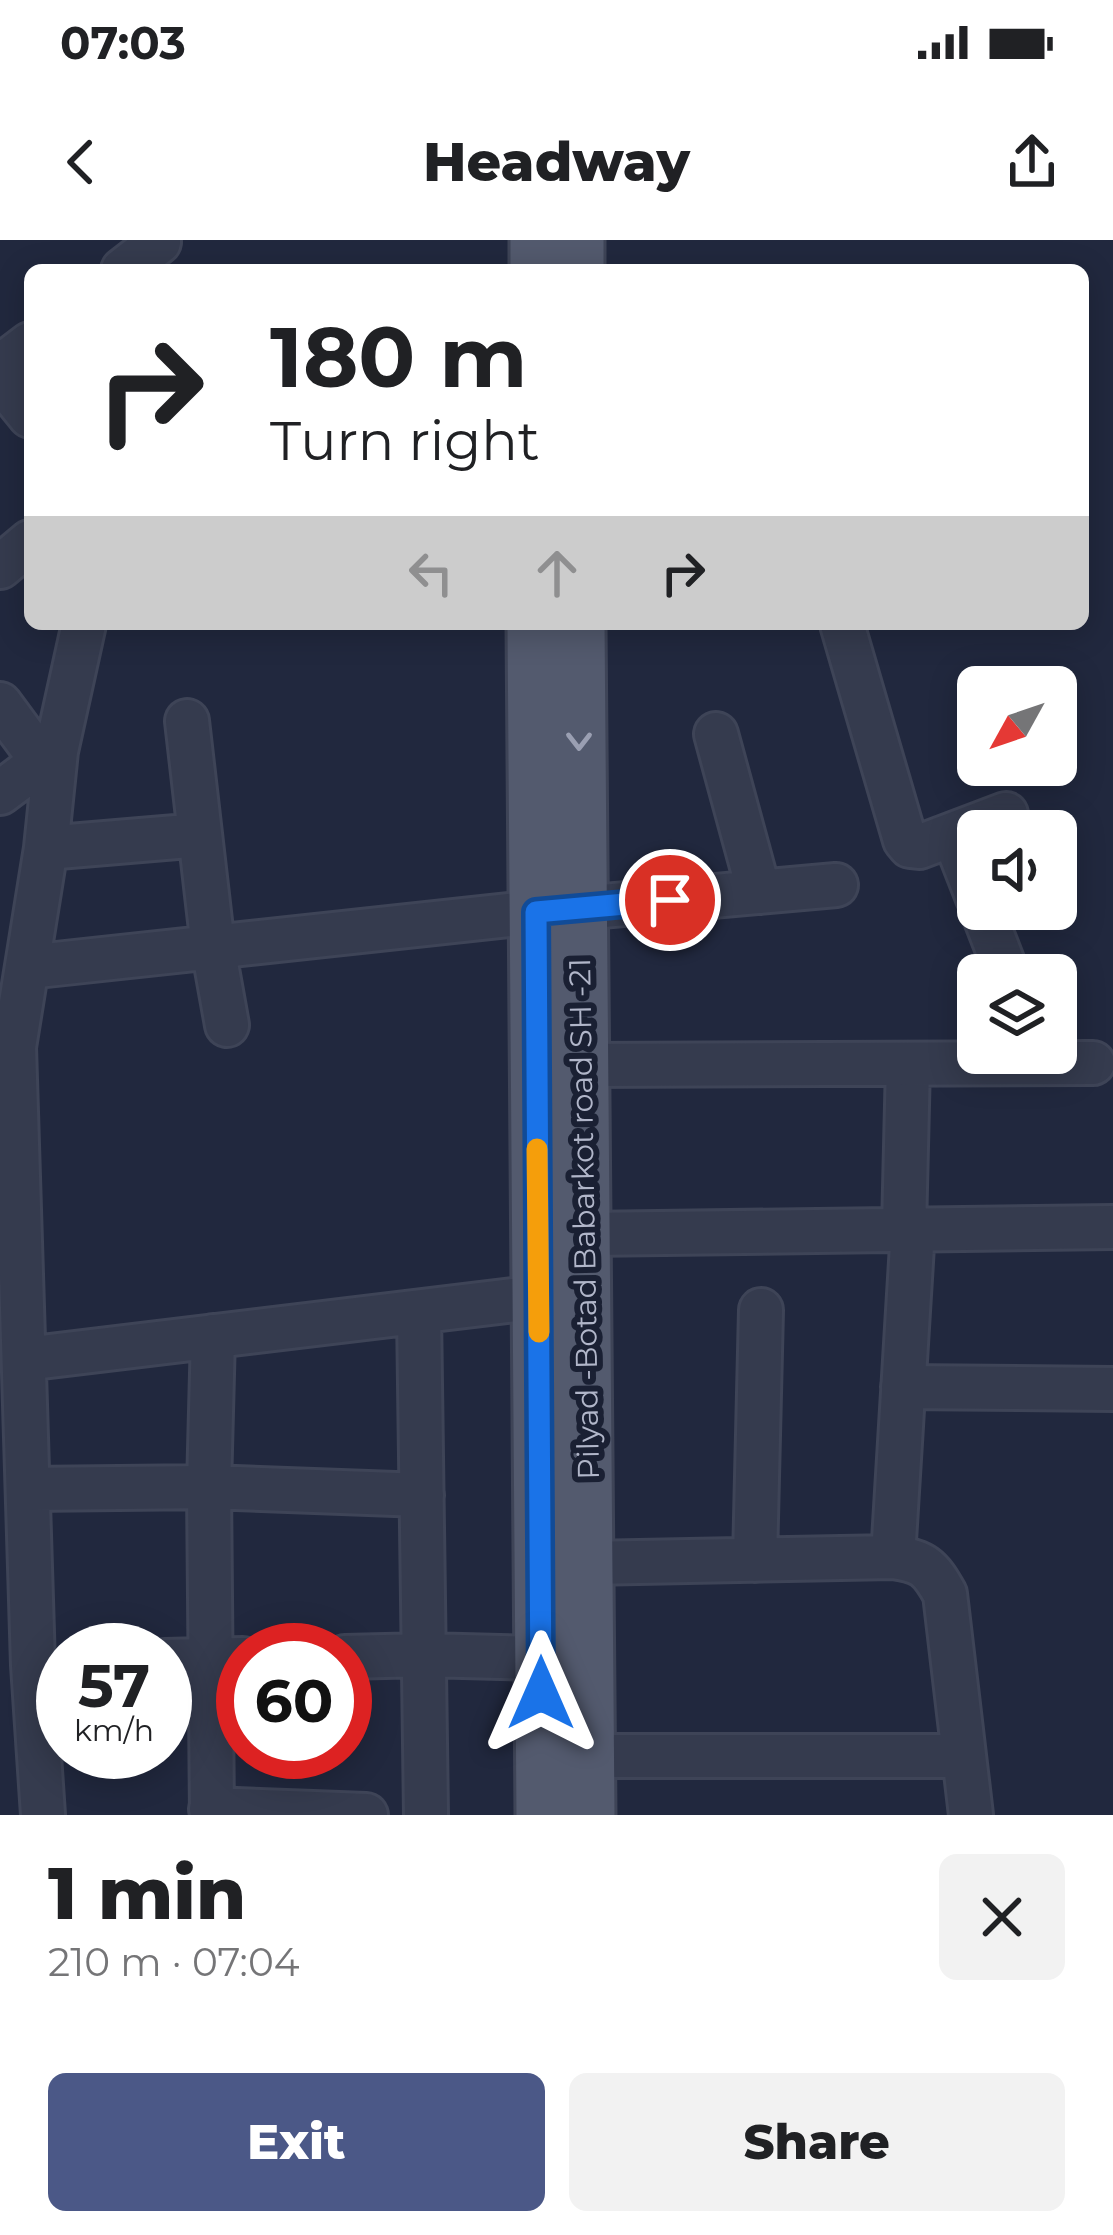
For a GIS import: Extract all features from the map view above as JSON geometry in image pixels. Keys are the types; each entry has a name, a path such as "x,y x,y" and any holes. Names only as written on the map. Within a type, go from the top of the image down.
{"main road":[{"name":"Pilyad -Botad Babarkot road SH -21","path":"534,630 558,910 583,1066 590,1815"},
{"name":"Pilyad -Botad Babarkot road SH -21","path":"542,1815 539,1297 558,910 579,630"}],"street":[{"path":"0,367 24,349"},
{"path":"0,379 24,409"},
{"path":"0,566 24,547"},
{"path":"43,1815 20,1767 32,1649 19,1475 7,1049 28,968 46,848 49,756 82,630"},
{"path":"844,630 905,840 919,847 957,832"},
{"path":"0,704 49,756"},
{"path":"187,721 213,947 227,1025"},
{"path":"716,734 759,892"},
{"path":"0,793 49,756"},
{"path":"953,834 957,844"},
{"path":"46,848 200,835"},
{"path":"28,968 836,885"},
{"path":"583,1066 1093,1063"},
{"path":"893,1558 908,1229 908,1064"},
{"path":"585,1234 1113,1227"},
{"path":"16,1342 213,1336 539,1297"},
{"path":"755,1560 761,1310"},
{"path":"418,1312 426,1815"},
{"path":"213,1336 209,1487 223,1623"},
{"path":"903,1387 1113,1389"},
{"path":"19,1475 422,1495"},
{"path":"588,1564 916,1560 933,1573 945,1594 971,1815"},
{"path":"372,1656 541,1658"},
{"path":"589,1756 964,1756"},
{"path":"216,1771 212,1812 366,1815"}],"slow traffic":[{"path":"537,1149 539,1332"}],"route":[{"path":"541,1693 536,912 670,900"}]}
